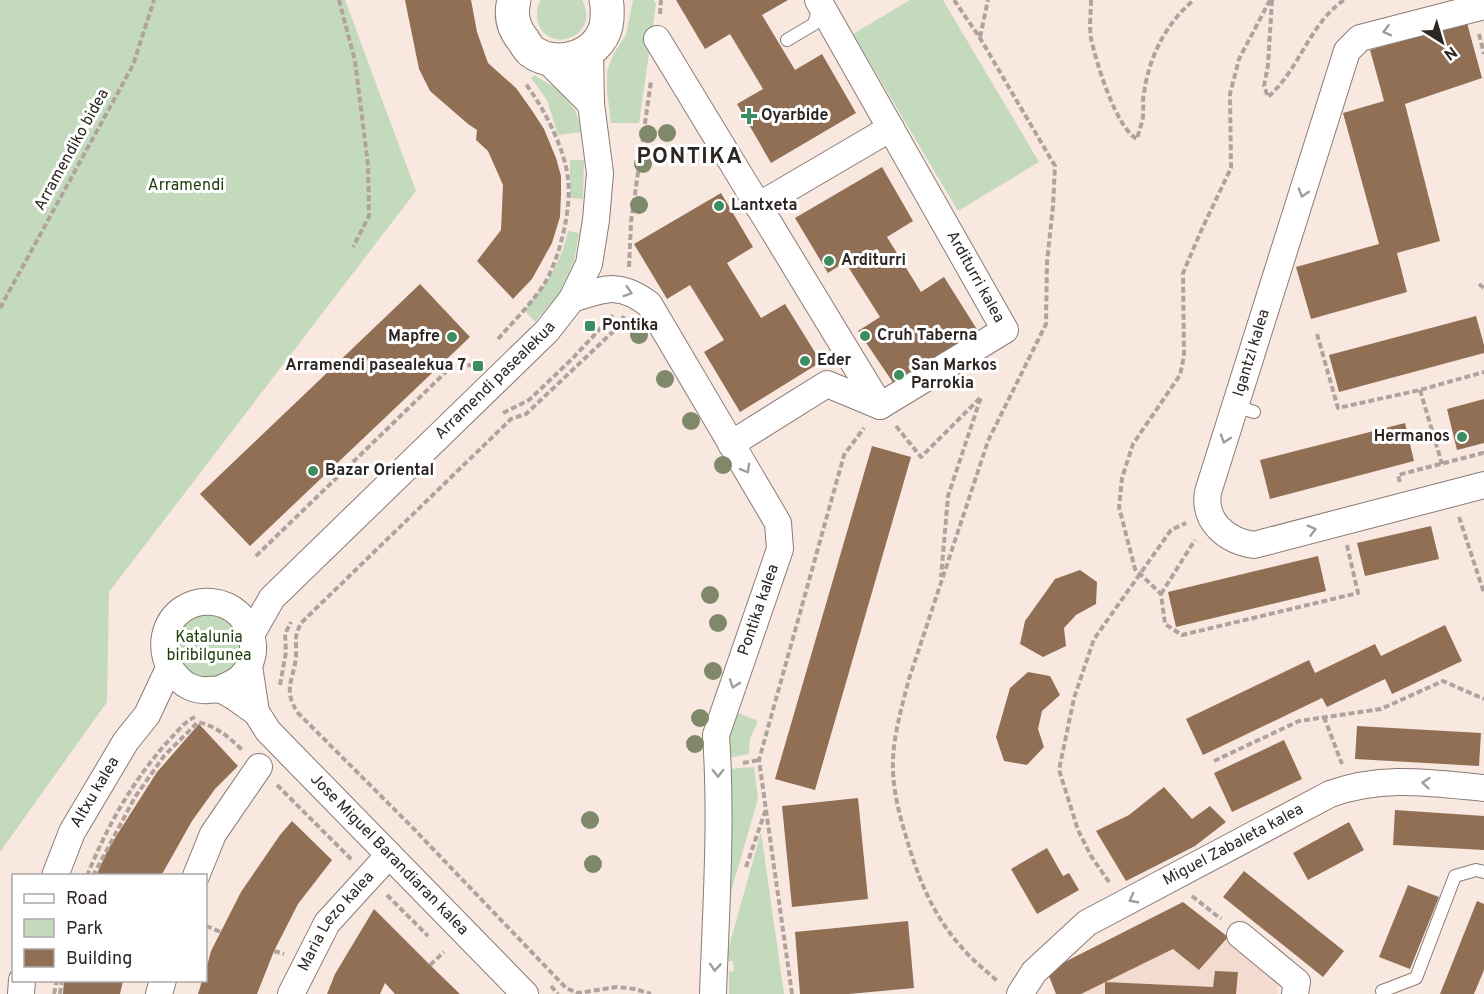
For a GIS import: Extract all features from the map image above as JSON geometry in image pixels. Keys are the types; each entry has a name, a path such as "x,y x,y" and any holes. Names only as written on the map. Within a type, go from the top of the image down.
{"street":[{"path":"513,1 513,20 516,31 531,50 533,68"},
{"name":"Arditurri kalea","path":"820,1 1005,330 880,406"},
{"path":"533,68 558,60 574,58 590,50 601,38 606,27 610,6"},
{"name":"Igantzi kalea","path":"1484,6 1360,38 1347,51 1245,409 1208,492 1206,502 1209,513 1216,524 1229,537 1240,543 1254,545 1484,485"},
{"path":"657,39 880,406"},
{"name":"Arramendi pasealekua","path":"252,633 272,598 547,331 572,299 589,264 600,172 591,104 590,50"},
{"path":"533,68 591,104"},
{"path":"758,206 891,128"},
{"path":"572,299 607,288 628,290 636,294"},
{"name":"Pontika kalea","path":"636,294 649,304 778,523 780,549 716,735 718,767 716,953 713,994"},
{"path":"731,444 826,384 880,406"},
{"path":"232,608 272,598"},
{"path":"147,715 212,690 240,678 249,666 254,651 252,633 245,619 232,608 218,602 195,603 174,618 164,640 165,656 179,680 188,686 212,690 256,712"},
{"path":"249,666 256,712"},
{"path":"147,715 170,668"},
{"name":"Jose Miguel Barandiaran kalea","path":"256,712 268,731 525,994"},
{"name":"Altxu kalea","path":"56,874 72,832 126,741 147,715"},
{"path":"197,874 213,834 259,766"},
{"name":"Miguel Zabaleta kalea","path":"1012,991 1087,923 1330,794 1351,787 1399,781 1484,788"},
{"name":"Maria Lezo kalea","path":"291,994 327,923 389,855"},
{"path":"1240,935 1297,982 1296,994"}],"lane":[{"path":"787,40 814,24 820,1"},
{"path":"1382,991 1416,978 1455,876 1476,870 1484,872"}],"path":[{"name":"Arramendiko bidea","path":"0,308 133,65 154,0"},
{"path":"339,0 355,62 368,165 369,216 353,247"},
{"path":"980,38 988,0"},
{"path":"1091,0 1091,37 1106,86 1117,116 1130,135 1137,139 1143,116 1144,92 1153,56 1179,12 1194,0"},
{"path":"1271,0 1268,64 1264,86 1268,98 1280,86 1322,20 1344,0"},
{"path":"1271,0 1239,59 1230,94 1232,168 1183,273 1184,356 1180,375 1133,444 1122,478 1119,507 1135,569 1161,594 1165,624 1182,636 1358,592 1341,523"},
{"path":"491,347 543,285 559,252 567,216 568,180 558,144 535,96 533,68"},
{"path":"1479,284 1484,288"},
{"path":"636,294 619,326 526,414 511,419 301,623 294,636 296,653 290,680 290,696 298,713 414,829 566,988 578,993 617,987 651,994"},
{"path":"1317,334 1338,408 1420,390 1484,372"},
{"path":"256,556 451,367 476,365"},
{"path":"1420,390 1442,464 1483,453 1484,456"},
{"path":"792,994 759,760 844,455 880,406 921,457 981,397 948,496 940,584 909,679 899,717 893,760 895,794 913,861 925,893 965,952 1012,991"},
{"path":"1452,494 1484,593"},
{"path":"1091,856 1078,830 1059,770 1074,698 1094,639 1172,530 1188,522 1195,541 1161,594"},
{"path":"1214,761 1299,722 1381,709 1443,681 1484,699"},
{"path":"88,874 100,843 129,792 157,753 192,717 203,716"},
{"path":"1324,717 1351,787"},
{"path":"94,874 135,797 164,756 198,722 221,730 369,877"},
{"path":"1188,892 1240,935"},
{"path":"207,926 221,932"},
{"path":"430,965 444,952"}],"shaded area":[{"path":"1183,902 1278,977 1277,994 1056,994 1047,971"}],"green space":[{"name":"Arramendi","path":"0,0 345,0 416,191 109,592 107,702 0,852"},
{"path":"541,0 582,0 586,12 585,23 580,31 572,37 562,39 552,38 544,33 537,17"},
{"path":"633,0 654,0 656,4 639,123 611,123 607,71 614,53 626,35"},
{"path":"910,0 943,0 1039,162 958,211 853,34"},
{"path":"534,75 559,90 575,110 582,132 558,135 547,100 531,78"},
{"path":"570,160 584,160 583,199 570,198"},
{"path":"568,231 579,233 574,262 559,294 535,322 524,310 552,274"},
{"name":"Katalunia biribilgunea","path":"207,612 233,623 242,641 242,662 215,683 183,673 174,641 185,621"},
{"path":"736,712 758,721 750,739 749,754 728,758 729,735"},
{"path":"754,767 758,799 728,902 728,769"},
{"path":"761,832 784,994 729,994 729,972 734,971 733,961 728,961 728,950"}],"building":[{"path":"405,0 471,0 477,32 488,63 516,88 544,129 556,158 561,176 560,217 552,243 532,279 513,299 477,261 501,230 503,185 488,151 476,140 477,130 430,91 419,69"},
{"path":"676,0 788,0 762,15 795,70 822,54 856,113 771,163 737,104 763,89 730,34 705,49"},
{"path":"1467,23 1482,78 1405,104 1440,241 1397,253 1407,292 1311,319 1296,267 1379,244 1343,113 1384,101 1370,50"},
{"path":"882,167 913,221 887,237 921,292 944,277 978,331 894,384 858,331 880,317 845,262 828,273 795,218"},
{"path":"721,193 753,247 727,263 761,318 785,304 821,362 740,412 704,352 724,340 690,285 667,299 634,244"},
{"path":"420,284 470,337 250,546 200,494"},
{"path":"1476,316 1484,353 1339,392 1329,355"},
{"path":"1484,399 1484,443 1457,450 1447,409"},
{"path":"1405,423 1414,461 1270,499 1260,460"},
{"path":"872,446 911,457 815,790 775,779"},
{"path":"1431,526 1439,559 1365,576 1357,543"},
{"path":"1318,556 1326,591 1176,627 1168,592"},
{"path":"1080,570 1097,582 1096,604 1076,615 1064,628 1066,646 1043,657 1020,644 1025,621 1055,579"},
{"path":"1445,625 1462,661 1392,694 1385,679 1327,707 1322,698 1203,755 1186,719 1309,660 1315,673 1375,644 1381,656"},
{"path":"1028,672 1050,676 1060,695 1042,711 1038,729 1044,747 1027,765 1004,761 996,737 1010,688"},
{"path":"199,724 238,766 215,789 192,821 162,874 97,874 108,849 157,772"},
{"path":"1357,726 1481,733 1479,766 1355,759"},
{"path":"1284,740 1302,779 1232,812 1214,773"},
{"path":"1164,787 1192,819 1210,806 1226,822 1195,846 1126,881 1096,831 1129,815"},
{"path":"858,798 868,899 792,907 782,806"},
{"path":"1395,810 1484,816 1484,850 1393,845"},
{"path":"292,821 332,860 298,904 274,951 257,994 198,994 202,982 207,982 207,966 211,951 241,892"},
{"path":"1349,822 1364,850 1308,880 1293,853"},
{"path":"1047,848 1063,876 1069,873 1079,890 1037,914 1011,869"},
{"path":"1244,871 1344,951 1323,977 1223,897"},
{"path":"1408,885 1439,897 1410,969 1379,957"},
{"path":"1477,901 1484,904 1484,970 1474,994 1440,994"},
{"path":"1183,902 1228,937 1199,970 1173,949 1081,994 1056,994 1047,971"},
{"path":"374,909 460,994 395,994 385,983 380,994 327,994 335,974"},
{"path":"908,921 914,988 849,994 800,994 795,932"},
{"path":"1215,971 1238,972 1236,994 1105,994 1105,982 1213,987"},
{"path":"64,982 123,982 120,994 63,994"}],"place":[{"name":"Oyarbide","path":"749,116"},
{"name":"Lantxeta","path":"719,206"},
{"name":"Arditurri","path":"829,261"},
{"name":"Pontika","path":"590,326"},
{"name":"Cruh Taberna","path":"865,336"},
{"name":"Mapfre","path":"452,337"},
{"name":"Eder","path":"805,361"},
{"name":"Arramendi pasealekua 7","path":"478,366"},
{"name":"San Markos Parrokia","path":"899,375"},
{"name":"Hermanos","path":"1462,437"},
{"name":"Bazar Oriental","path":"313,471"}],"district":[{"name":"PONTIKA","path":"690,157"}]}
